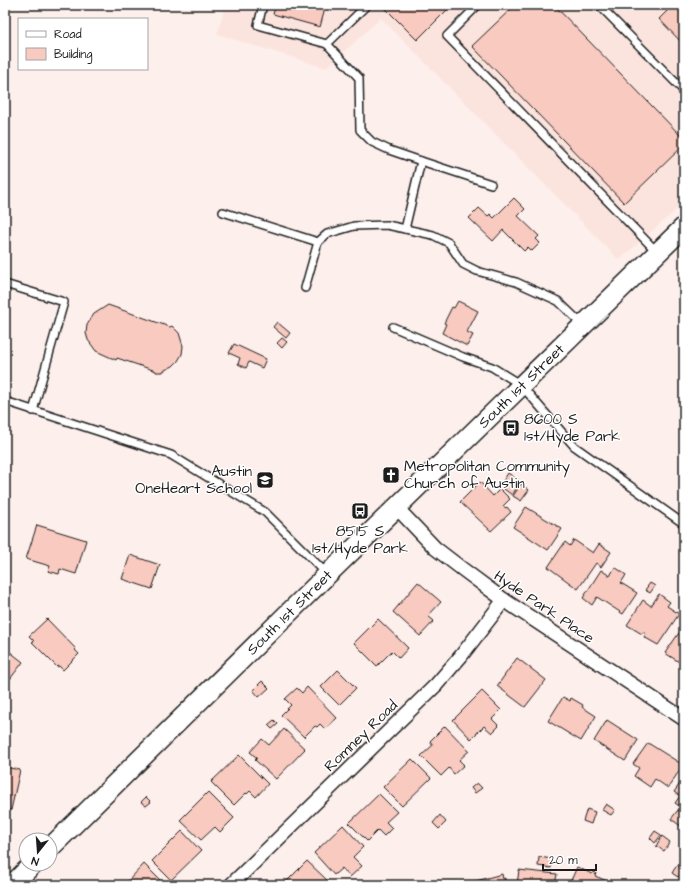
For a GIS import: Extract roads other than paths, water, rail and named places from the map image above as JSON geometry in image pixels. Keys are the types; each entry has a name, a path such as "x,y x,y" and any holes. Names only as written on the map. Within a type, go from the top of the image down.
{"main road":[{"name":"South 1st Street","path":"58,840 684,227"},
{"path":"12,885 25,872"}],"street":[{"name":"Hyde Park Place","path":"397,508 435,548 504,600 684,719"},
{"name":"Romney Road","path":"231,885 436,685 461,656 504,600"}],"lane":[{"path":"263,5 258,25 327,44 359,78 360,130 372,142 389,150 491,184"},
{"path":"327,44 360,8 367,5"},
{"path":"478,5 447,36 658,253"},
{"path":"599,5 684,91"},
{"path":"405,229 421,161"},
{"path":"223,212 318,242"},
{"path":"305,288 318,242 327,234 354,226 387,224 433,235 449,243 463,264 477,271 516,282 558,301 583,325"},
{"path":"5,284 64,302 33,411"},
{"path":"393,327 463,357 492,367 521,385 574,446 684,524"},
{"path":"5,401 171,455 265,512 327,575"}],"place":[{"name":"8600 S 1st/Hyde Park","path":"511,428"},
{"name":"Metropolitan Community Church of Austin","path":"391,475"},
{"name":"Austin OneHeart School","path":"265,480"},
{"name":"8515 S 1st/Hyde Park","path":"360,511"}]}
